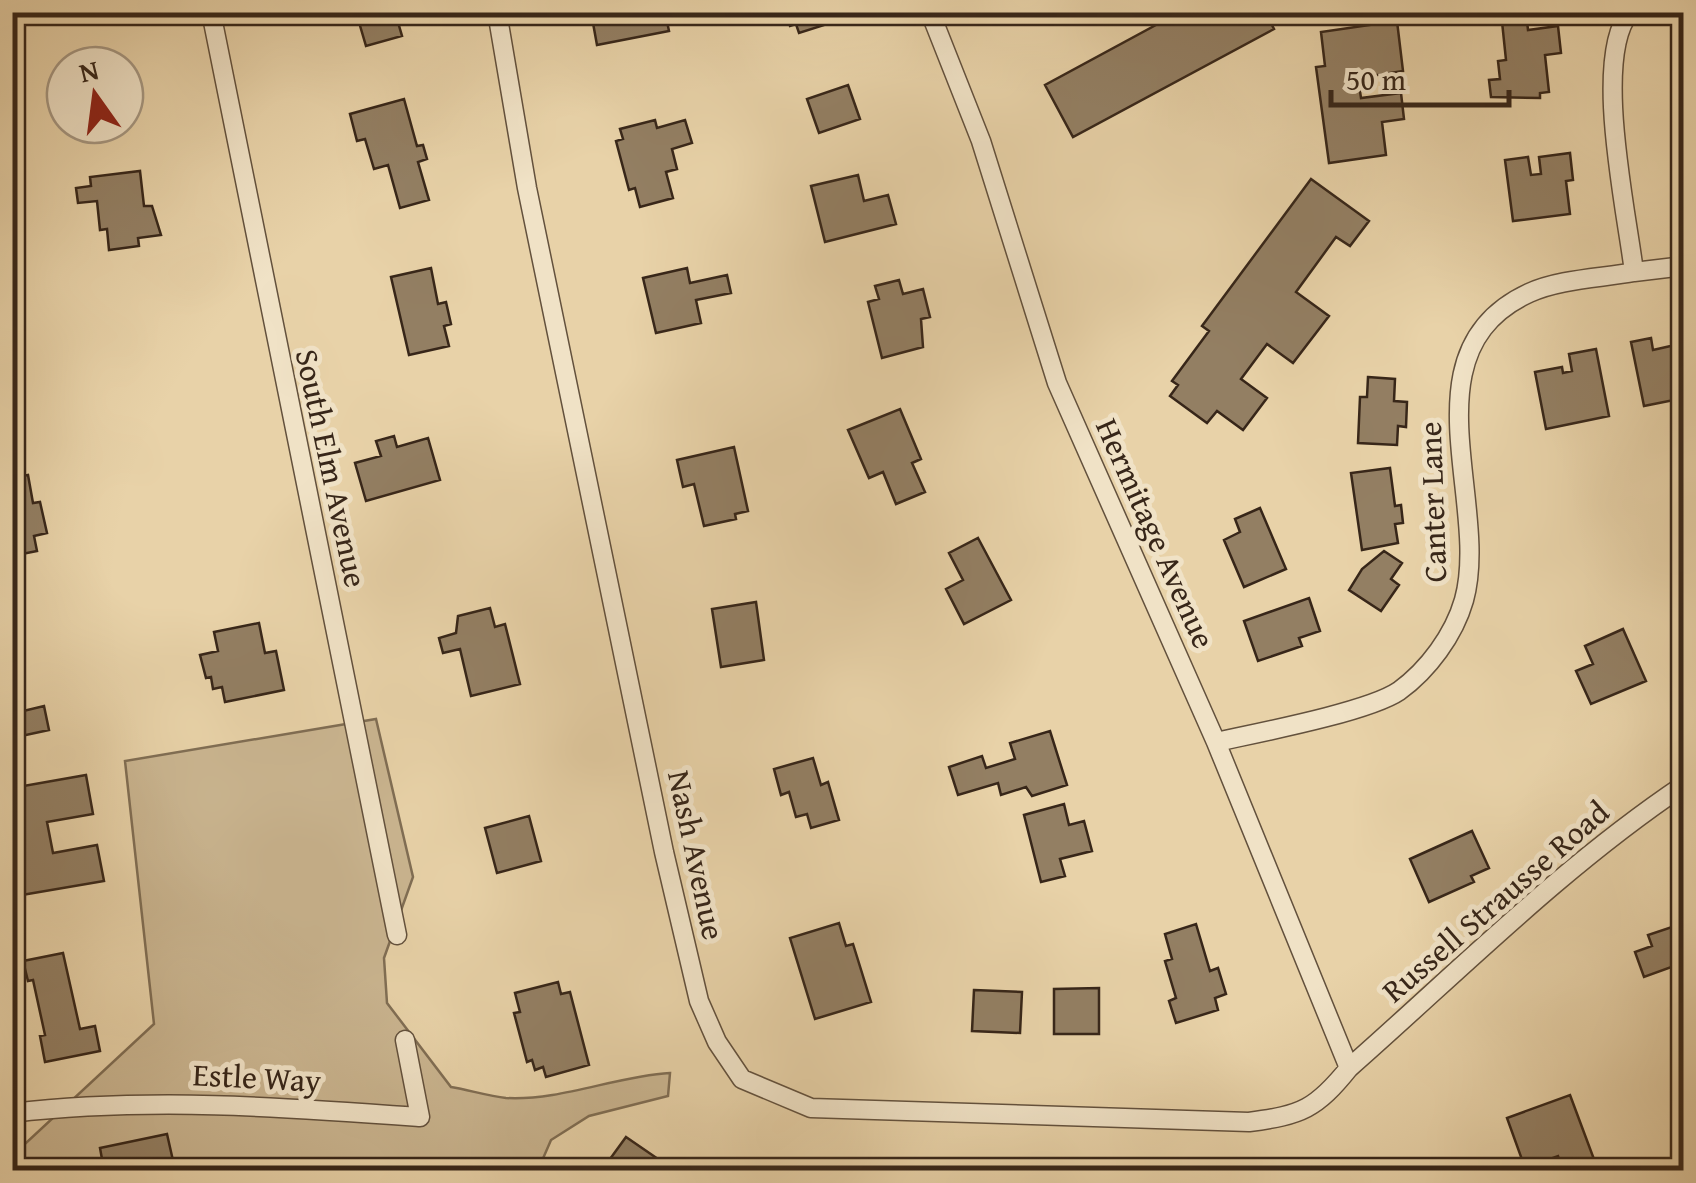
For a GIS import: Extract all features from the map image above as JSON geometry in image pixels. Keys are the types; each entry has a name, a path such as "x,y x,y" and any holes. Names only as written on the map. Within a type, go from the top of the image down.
{"street":[{"name":"South Elm Avenue","path":"211,12 397,935"},
{"name":"Nash Avenue","path":"498,12 527,188 673,889 699,1001 717,1042 742,1079 811,1108 1250,1122 1284,1117 1322,1102 1350,1068"},
{"name":"Hermitage Avenue","path":"930,12 982,141 1057,382 1216,742 1350,1068"},
{"path":"1630,12 1620,24 1613,61 1634,272"},
{"name":"Canter Lane","path":"1216,742 1396,694 1427,666 1450,632 1465,598 1467,560 1458,396 1470,351 1494,316 1531,292 1684,266"},
{"name":"Russell Strausse Road","path":"1350,1068 1556,884 1640,814 1684,785"},
{"name":"Estle Way","path":"12,1113 94,1103 232,1103 420,1117 405,1040"}],"shaded area":[{"path":"376,719 413,877 384,958 387,1003 451,1087 499,1097 527,1098 670,1073 668,1096 589,1116 551,1140 538,1170 13,1170 13,1155 154,1024 125,761"}],"building":[{"path":"356,12 395,12 402,36 366,46"},
{"path":"591,12 665,12 669,31 597,45"},
{"path":"785,12 838,12 840,20 799,33 796,24 790,26"},
{"path":"1180,12 1265,12 1274,29 1073,137 1045,85"},
{"path":"1501,12 1526,12 1528,30 1558,26 1561,53 1545,55 1549,92 1540,93 1540,98 1491,97 1489,80 1500,79 1498,61 1506,60"},
{"path":"1397,21 1403,71 1358,78 1361,98 1401,93 1404,119 1382,122 1386,155 1329,163 1316,67 1325,66 1321,32"},
{"path":"848,85 860,119 819,133 807,99"},
{"path":"404,99 417,146 423,145 427,159 418,162 429,200 400,208 388,165 374,169 365,139 357,141 350,114"},
{"path":"655,120 657,128 685,120 692,143 672,149 677,169 666,172 673,198 640,207 635,188 629,190 616,141 623,139 620,129"},
{"path":"1570,153 1573,180 1566,181 1570,214 1513,221 1505,160 1528,157 1531,175 1541,174 1539,157"},
{"path":"140,171 144,206 152,206 161,235 138,238 139,246 109,250 107,229 100,230 97,201 78,203 76,188 91,186 90,177"},
{"path":"858,175 864,201 888,195 896,224 825,242 811,186"},
{"path":"1311,179 1369,221 1350,246 1336,237 1296,292 1329,316 1293,363 1267,344 1241,379 1267,398 1243,430 1217,411 1207,423 1170,396 1178,385 1172,381 1209,331 1202,326"},
{"path":"431,268 438,304 446,302 451,324 444,326 449,346 409,355 391,277"},
{"path":"687,268 690,283 727,275 731,293 696,300 701,323 656,333 643,278"},
{"path":"899,280 903,294 923,289 930,317 921,319 923,347 882,358 868,302 879,299 875,286"},
{"path":"1684,335 1684,398 1644,406 1631,342 1651,338 1653,350 1675,345 1673,337"},
{"path":"1596,349 1609,416 1546,429 1535,372 1562,367 1563,373 1572,371 1569,354"},
{"path":"1368,377 1395,379 1394,401 1407,402 1406,427 1398,426 1397,445 1358,443 1360,397 1367,397"},
{"path":"900,409 921,459 912,463 925,492 896,504 883,472 869,478 848,430"},
{"path":"394,436 397,447 428,438 440,480 366,501 355,463 381,456 376,441"},
{"path":"734,447 748,511 735,514 736,519 704,526 694,484 683,487 677,460"},
{"path":"1390,468 1395,506 1401,505 1403,523 1395,524 1398,543 1362,550 1351,473"},
{"path":"28,475 33,503 40,502 47,533 34,536 37,551 12,556 12,478"},
{"path":"1260,508 1286,569 1244,587 1224,540 1240,532 1235,519"},
{"path":"978,538 1011,600 964,624 946,589 963,580 949,553"},
{"path":"1384,551 1402,563 1391,579 1399,585 1381,611 1349,590 1362,569"},
{"path":"1309,598 1320,631 1299,638 1302,646 1258,661 1244,621"},
{"path":"756,602 764,660 721,667 712,609"},
{"path":"490,608 495,627 505,624 520,684 471,696 460,649 443,653 439,638 456,633 458,616"},
{"path":"259,623 265,653 276,651 284,690 225,702 222,687 213,689 211,677 206,678 200,655 218,651 214,632"},
{"path":"1623,629 1646,681 1591,704 1576,671 1593,664 1585,646"},
{"path":"12,702 15,713 44,706 49,730 12,738"},
{"path":"1050,731 1067,785 1032,796 1026,787 1001,795 998,783 958,795 949,767 982,756 986,768 1015,759 1010,743"},
{"path":"813,758 821,785 828,782 839,820 811,828 807,814 796,817 789,792 781,795 774,769"},
{"path":"86,775 93,814 47,822 53,853 97,845 104,881 16,896 12,788"},
{"path":"1064,804 1069,825 1084,821 1092,851 1060,859 1065,876 1041,882 1024,815"},
{"path":"529,816 541,861 497,873 485,828"},
{"path":"1472,831 1489,868 1471,876 1474,882 1429,902 1410,859"},
{"path":"839,923 846,946 853,944 871,1002 815,1019 790,938"},
{"path":"1684,923 1684,982 1674,966 1644,977 1635,952 1652,946 1648,935"},
{"path":"1196,924 1210,971 1218,968 1226,994 1215,998 1218,1010 1176,1023 1169,1001 1176,998 1165,961 1172,959 1165,934"},
{"path":"63,953 80,1029 95,1026 100,1051 45,1062 40,1036 45,1035 33,980 28,981 23,961"},
{"path":"558,982 561,994 570,992 589,1065 546,1077 543,1067 535,1070 532,1060 527,1062 514,1013 520,1012 515,993"},
{"path":"1099,988 1099,1034 1054,1034 1054,989"},
{"path":"974,990 1022,992 1020,1033 972,1031"},
{"path":"1570,1095 1598,1170 1563,1170 1558,1156 1525,1168 1507,1118"},
{"path":"167,1134 174,1165 169,1170 104,1170 100,1148"},
{"path":"626,1137 674,1170 602,1170"}]}
